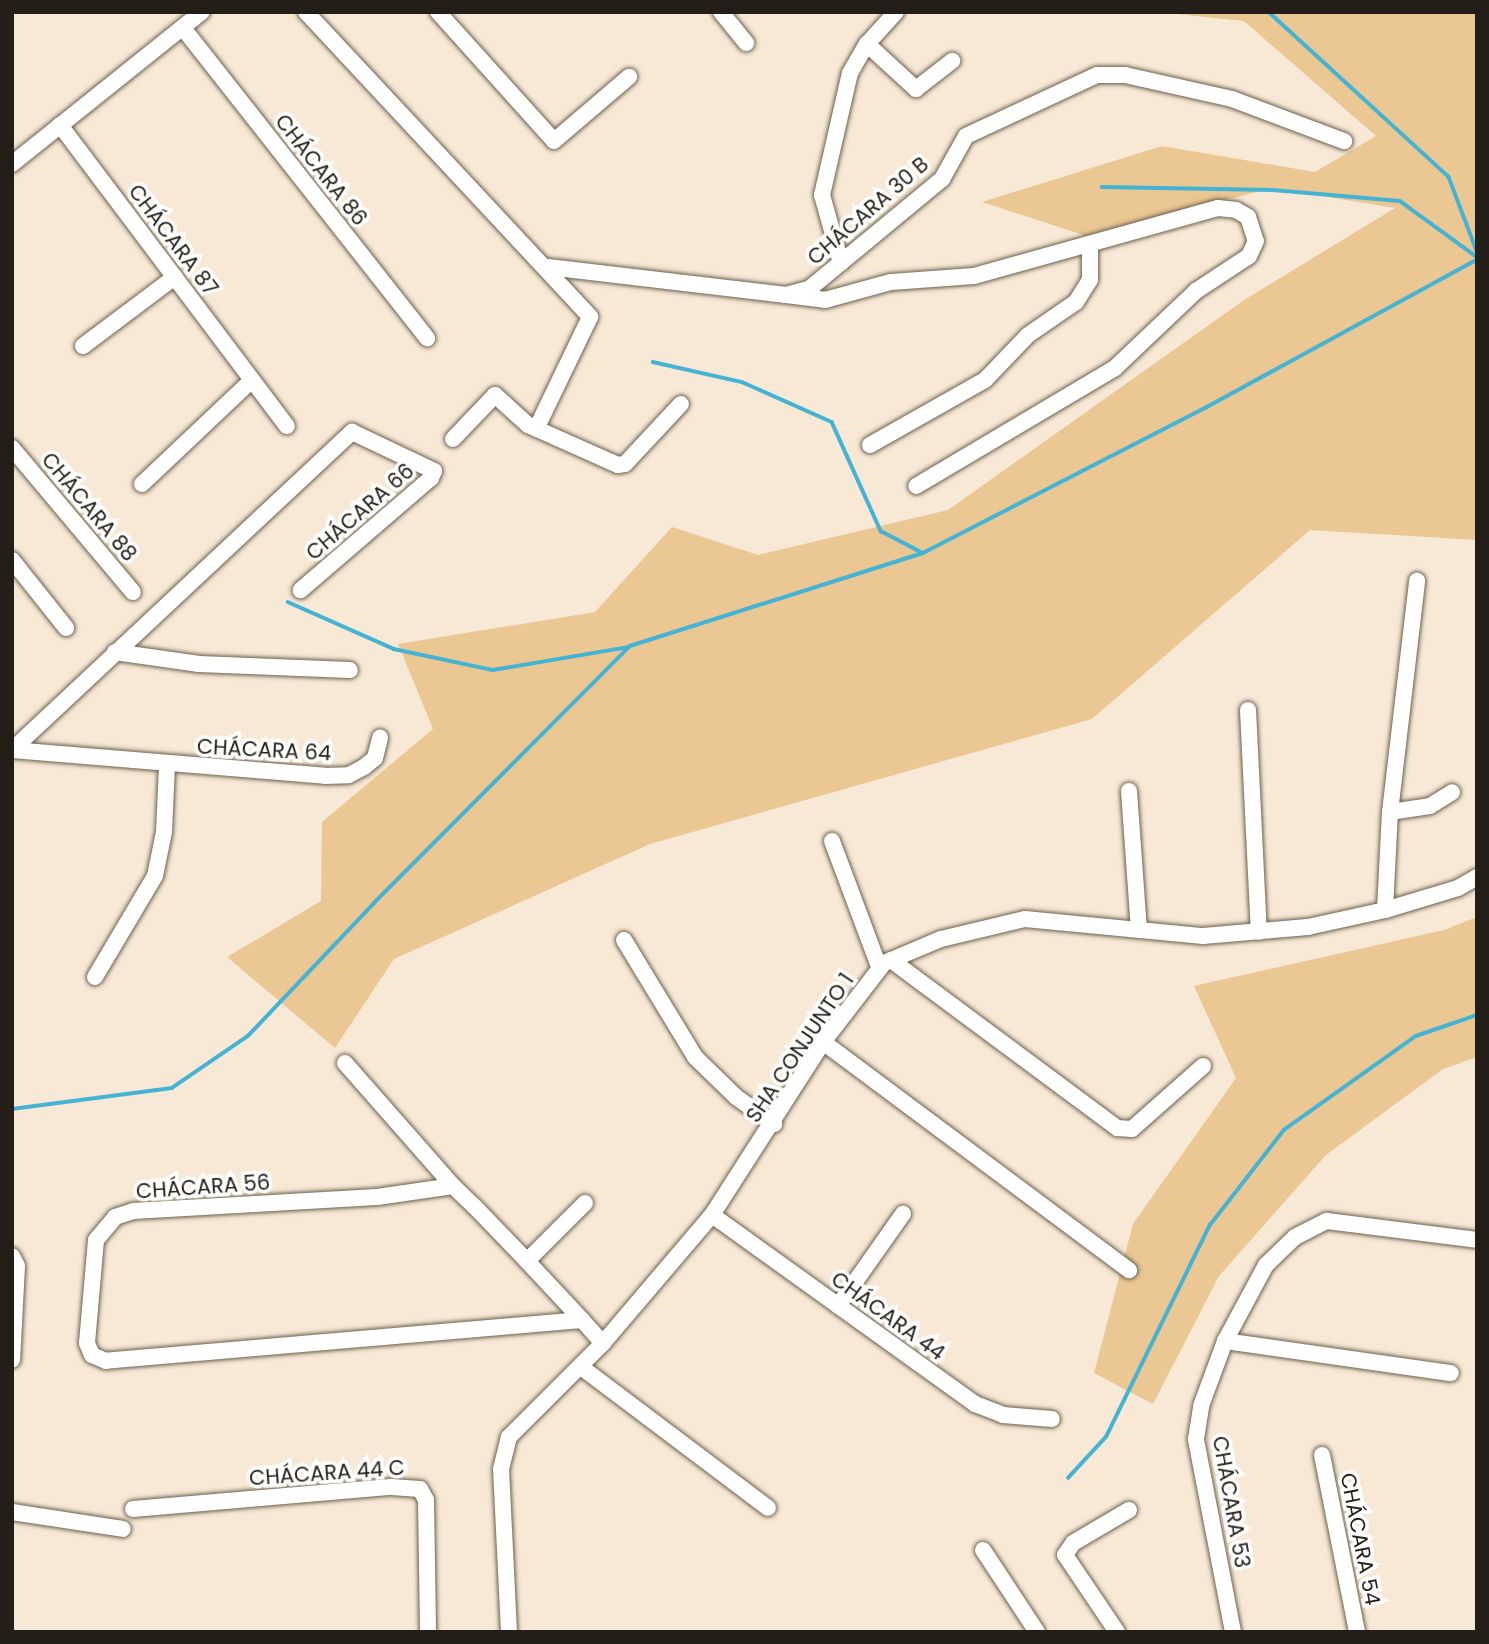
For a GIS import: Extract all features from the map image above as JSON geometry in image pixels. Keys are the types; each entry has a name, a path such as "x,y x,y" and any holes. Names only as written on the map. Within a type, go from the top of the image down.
{"street":[{"path":"12,164 202,12"},
{"path":"306,12 548,267 591,319 536,429"},
{"path":"438,12 554,141 629,77"},
{"path":"721,12 747,43"},
{"path":"841,263 822,195 850,73 867,44 896,12"},
{"name":"CHÁCARA 86","path":"183,28 428,338"},
{"path":"867,44 916,89 952,61"},
{"name":"CHÁCARA 30 B","path":"548,267 786,295 809,289 942,179 966,136 1097,75 1125,75 1232,99 1344,141"},
{"name":"CHÁCARA 87","path":"60,125 287,426"},
{"path":"786,295 825,300 891,282 961,279 1219,208 1236,210 1248,217 1255,231 1249,256 1196,291 1115,368 916,486"},
{"path":"870,445 985,380 1028,335 1076,302 1090,280 1090,244"},
{"path":"83,346 175,276"},
{"path":"142,484 252,380"},
{"path":"453,439 495,395 536,429 618,465 625,464 681,404"},
{"name":"CHÁCARA 66","path":"115,652 350,434 359,432 435,473 301,590"},
{"name":"CHÁCARA 88","path":"12,448 133,592"},
{"path":"12,560 66,628"},
{"path":"1385,910 1390,812 1417,580"},
{"path":"12,750 115,652 199,664 351,670"},
{"path":"1248,710 1259,932"},
{"name":"CHÁCARA 64","path":"12,750 167,766 349,775 375,758 380,738"},
{"path":"95,977 155,876 164,832 167,766"},
{"path":"1129,791 1139,930"},
{"path":"1390,812 1430,806 1452,792"},
{"path":"832,841 885,964 1117,1128 1132,1129 1203,1066"},
{"path":"885,964 942,939 1026,919 1203,936 1308,927 1385,910 1458,887 1477,877"},
{"path":"624,940 695,1057 736,1097 774,1124"},
{"name":"SHA CONJUNTO 1","path":"509,1632 500,1469 505,1448 516,1427 581,1367 712,1215 774,1124 823,1042 885,964"},
{"path":"823,1042 1129,1270"},
{"path":"345,1063 453,1186 603,1343"},
{"name":"CHÁCARA 56","path":"453,1186 377,1197 134,1211 115,1217 96,1241 89,1350 106,1361 582,1320"},
{"path":"527,1261 585,1203"},
{"path":"838,1306 903,1214"},
{"name":"CHÁCARA 44","path":"712,1215 989,1411 1052,1419"},
{"name":"CHÁCARA 53","path":"1233,1632 1196,1439 1202,1406 1225,1341 1277,1250 1316,1225 1340,1221 1477,1240"},
{"path":"12,1256 18,1266 12,1360"},
{"path":"1225,1341 1451,1373"},
{"path":"581,1367 768,1508"},
{"name":"CHÁCARA 54","path":"1322,1455 1357,1632"},
{"name":"CHÁCARA 44 C","path":"133,1509 415,1486 426,1500 428,1632"},
{"path":"1117,1632 1065,1555 1073,1543 1129,1510"},
{"path":"12,1512 123,1529"},
{"path":"983,1550 1037,1632"}],"shaded area":[{"path":"1157,12 1477,12 1477,540 1310,530 1092,719 650,844 394,959 335,1048 227,957 321,901 322,822 433,729 398,644 595,612 672,527 758,555 948,510 1244,300 1395,208 1272,188 1086,236 982,202 1162,146 1315,172 1376,136 1244,21"},
{"path":"1477,917 1477,1057 1443,1069 1326,1155 1219,1276 1153,1404 1094,1373 1133,1224 1236,1078 1194,986 1444,930"}],"waterway":[{"path":"1269,12 1449,177 1477,251"},
{"path":"1102,187 1273,190 1400,201 1477,257"},
{"path":"12,1109 172,1088 248,1036 374,903 630,646 923,553 1205,408 1477,260"},
{"path":"653,362 742,382 832,422 881,531 921,552"},
{"path":"288,602 394,649 493,670 629,647"},
{"path":"1068,1478 1106,1437 1210,1225 1284,1130 1416,1036 1477,1015"}]}
